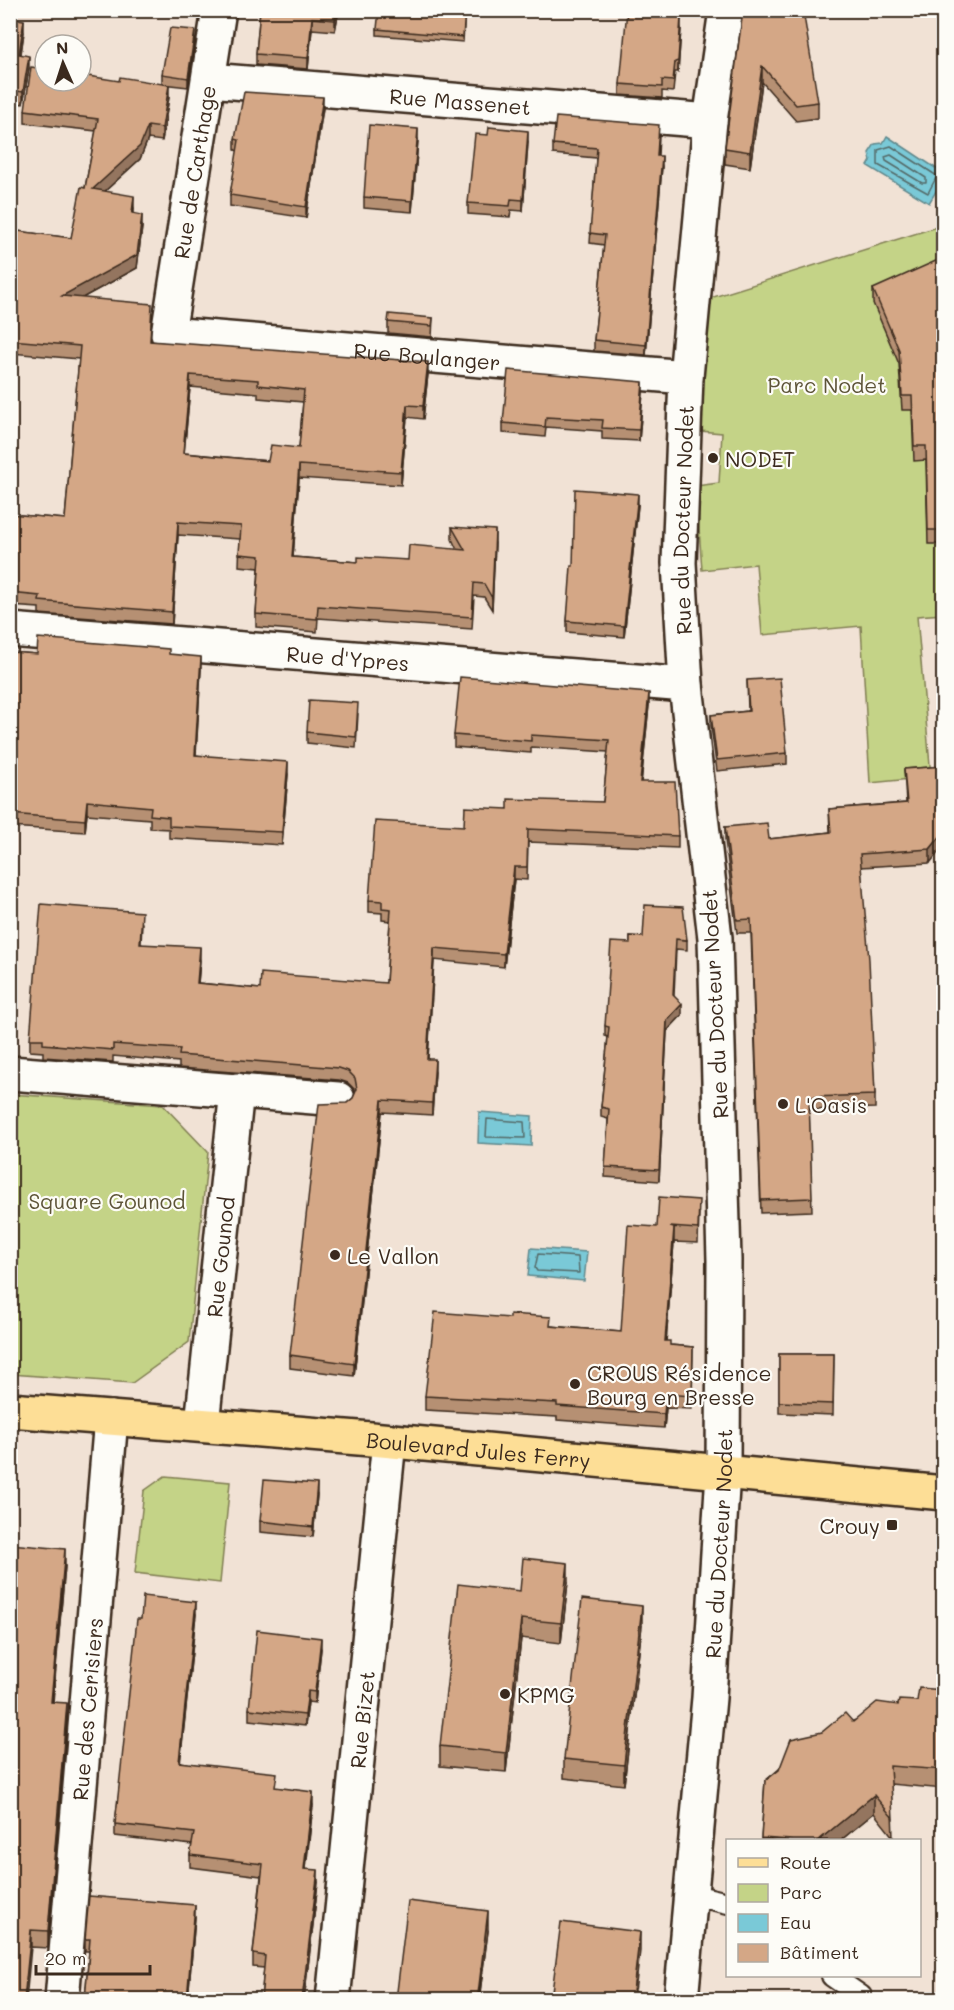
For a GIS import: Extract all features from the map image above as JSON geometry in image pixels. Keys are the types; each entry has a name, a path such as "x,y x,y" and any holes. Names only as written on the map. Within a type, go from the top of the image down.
{"main road":[{"name":"Boulevard Jules Ferry","path":"10,1410 202,1424 944,1493"}],"street":[{"name":"Rue de Carthage","path":"168,334 219,10"},
{"name":"Rue du Docteur Nodet","path":"681,2000 693,1894 709,1698 723,1472 724,1260 715,938 686,685 679,563 687,377 710,121 726,10"},
{"name":"Rue Massenet","path":"209,80 710,121"},
{"name":"Rue Boulanger","path":"168,334 687,377"},
{"name":"Rue d'Ypres","path":"10,630 686,685"},
{"path":"10,1073 338,1099"},
{"name":"Rue Gounod","path":"202,1424 237,1090"},
{"name":"Rue des Cerisiers","path":"62,2000 111,1418"},
{"name":"Rue Bizet","path":"333,2000 389,1441"}],"lane":[{"path":"693,1894 726,1902"},
{"path":"833,1977 861,1996"}],"green space":[{"name":"Parc Nodet","path":"943,225 943,614 917,616 931,777 870,783 861,626 762,635 756,564 702,570 696,486 719,483 722,433 700,431 707,299"},
{"name":"Square Gounod","path":"10,1094 163,1105 208,1152 189,1342 132,1383 11,1374"},
{"path":"165,1476 230,1482 220,1583 135,1573 144,1491"}],"water":[{"path":"887,136 943,173 943,180 929,203 868,166 871,161 869,153 875,144 883,143"},
{"path":"479,1112 532,1116 531,1146 478,1143"},
{"path":"531,1248 587,1252 584,1281 528,1276"}],"building":[{"path":"260,10 337,10 335,20 312,18 308,58 256,54"},
{"path":"379,10 465,10 463,37 377,29"},
{"path":"627,10 673,10 671,17 681,17 678,61 675,62 673,81 662,80 662,87 620,84"},
{"path":"743,10 803,10 818,102 796,105 762,66 750,152 725,148"},
{"path":"10,18 24,20 19,54 29,56 23,92 10,90"},
{"path":"170,28 195,30 188,78 162,74"},
{"path":"31,67 33,67 33,93 93,93 93,77 119,81 120,77 169,85 162,128 148,126 140,146 93,189 134,196 132,213 142,215 137,255 62,296 152,304 150,341 428,362 423,406 407,405 401,472 299,465 292,557 358,562 358,557 408,560 409,545 465,550 452,527 495,530 492,598 484,584 474,583 472,617 318,606 317,619 256,614 260,556 239,554 241,526 178,522 172,612 39,601 40,596 10,593 10,514 65,519 80,346 11,340 10,347 10,230 71,238 81,187 85,188 98,119 25,110","holes":["190,375 258,380 258,385 304,390 299,448 271,445 268,461 183,453"]},
{"path":"244,92 323,97 306,207 230,195 239,140 235,139"},
{"path":"556,117 659,125 657,156 662,156 646,345 594,340 605,235 590,233 597,148 553,144"},
{"path":"369,125 418,129 412,201 364,197"},
{"path":"489,127 528,131 523,200 511,199 510,206 468,203 475,134 488,135"},
{"path":"938,260 944,273 944,530 928,530 926,446 914,446 912,396 902,396 899,350 873,289"},
{"path":"389,314 433,318 432,326 388,322"},
{"path":"508,370 643,382 639,430 602,428 603,420 546,417 545,427 503,423"},
{"path":"575,489 638,494 624,626 567,621 571,566 573,566"},
{"path":"38,638 169,649 169,654 201,657 195,755 288,762 282,832 169,826 169,817 150,815 151,807 87,801 85,820 10,814 10,652 37,654"},
{"path":"460,677 649,693 640,782 675,782 678,836 528,829 527,867 514,867 504,954 434,948 427,1059 435,1059 432,1103 382,1100 354,1364 290,1355 319,1104 347,1103 353,1098 357,1089 355,1078 348,1071 339,1068 179,1055 180,1049 113,1044 113,1050 43,1044 43,1039 30,1039 41,904 142,912 140,944 200,947 197,983 260,989 261,973 386,983 391,909 382,908 382,901 369,900 375,821 464,826 465,807 508,809 508,799 603,802 609,740 531,735 531,741 454,735"},
{"path":"780,678 787,753 717,760 711,715 749,711 747,680"},
{"path":"309,700 358,703 356,737 307,732"},
{"path":"944,766 944,832 930,849 860,854 869,960 875,1095 809,1097 812,1198 761,1200 751,919 737,920 725,827 767,823 769,839 831,832 829,809 907,803 904,769"},
{"path":"645,905 683,907 687,940 676,939 673,995 682,1004 667,1020 659,1170 605,1167 609,1109 601,1107 609,1027 605,1026 611,942 630,943 630,936 643,937"},
{"path":"659,1197 699,1200 698,1229 670,1227 674,1228 665,1341 670,1341 670,1345 693,1347 692,1396 666,1394 664,1414 557,1406 557,1403 425,1396 435,1312 510,1318 510,1314 551,1317 550,1326 621,1332 628,1225 657,1227"},
{"path":"779,1354 834,1354 833,1404 779,1402"},
{"path":"264,1480 317,1484 313,1527 260,1521"},
{"path":"10,1544 65,1549 51,1702 67,1703 48,1931 31,1930 24,2000 10,2000"},
{"path":"523,1558 568,1563 561,1623 521,1619 506,1753 440,1746 458,1584 520,1591"},
{"path":"143,1596 196,1602 179,1762 277,1773 275,1787 313,1792 304,1869 318,1870 302,2000 261,2000 265,1956 253,1954 263,1864 190,1855 194,1833 115,1824 137,1619 141,1619"},
{"path":"582,1599 642,1606 624,1765 564,1759"},
{"path":"257,1630 321,1638 315,1692 308,1691 305,1715 249,1709"},
{"path":"919,1688 944,1690 944,1770 890,1766 893,1818 874,1795 820,1839 761,1838 765,1781 779,1770 791,1739 822,1732 845,1713 853,1722 877,1702 898,1705 899,1700 917,1701"},
{"path":"89,1896 195,1905 187,2000 85,2000 90,1939 85,1939"},
{"path":"408,1901 488,1911 478,1994 470,1994 469,2000 396,2000"},
{"path":"561,1922 640,1932 632,2000 551,2000"}],"place":[{"name":"NODET","path":"713,458"},
{"name":"L'Oasis","path":"783,1104"},
{"name":"Le Vallon","path":"335,1255"},
{"name":"CROUS Résidence Bourg en Bresse","path":"575,1384"},
{"name":"Crouy","path":"892,1525"},
{"name":"KPMG","path":"505,1694"}]}
